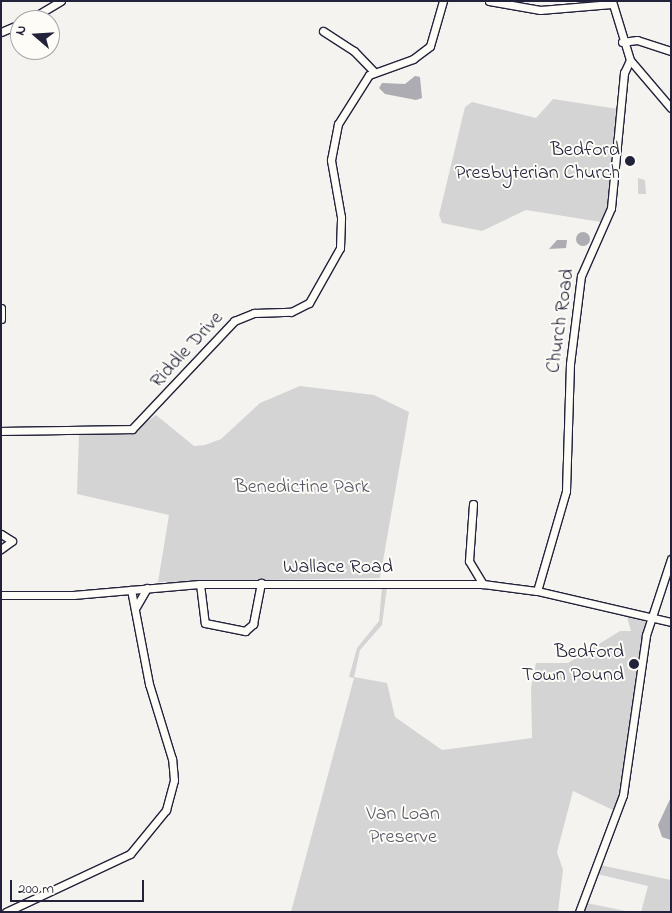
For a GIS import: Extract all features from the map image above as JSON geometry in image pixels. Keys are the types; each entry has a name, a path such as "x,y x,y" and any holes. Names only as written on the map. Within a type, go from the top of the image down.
{"street":[{"path":"46,10 61,1"},
{"path":"323,31 354,50 373,71 422,54 437,34 443,1"},
{"path":"489,1 540,10 587,8 612,3 622,42 630,60 671,108"},
{"path":"587,8 596,1"},
{"path":"622,42 637,40 671,51"},
{"name":"Church Road","path":"537,591 566,491 570,374 581,276 612,208 624,73 630,60"},
{"name":"Riddle Drive","path":"1,431 132,428 234,321 254,313 296,310 309,303 340,248 334,139 348,105 373,71"},
{"path":"1,308 1,319"},
{"path":"473,504 469,561 483,584"},
{"path":"1,534 12,541 1,549"},
{"path":"579,912 623,795 652,618 671,559"},
{"path":"200,584 205,623 245,631 253,624 261,583"},
{"name":"Wallace Road","path":"1,595 131,590 200,584 483,584 537,591 671,622"},
{"path":"136,607 147,588"},
{"path":"6,912 130,854 166,810 174,780 172,759 149,684 136,607 131,590"}],"green space":[{"path":"553,99 618,109 607,213 601,222 526,210 482,231 442,223 439,215 465,107 472,102 536,118"},
{"path":"638,178 645,180 646,194 638,194"},
{"name":"Benedictine Park","path":"300,386 374,395 409,412 380,578 158,582 169,515 77,494 79,434 132,432 156,415 194,446 205,445 221,439 260,403"},
{"name":"Van Loan Preserve","path":"382,587 387,587 382,625 360,650 354,677 387,683 395,717 442,750 532,738 531,688 536,663 568,663 620,631 631,631 627,617 647,622 620,798 615,811 573,791 557,852 563,870 558,912 291,912 354,678 349,677 357,648 379,621"},
{"path":"600,865 671,880 671,912 641,912 648,886 597,874"},
{"path":"586,903 631,912 583,912"}],"shaded area":[{"path":"415,76 420,77 422,98 416,100 385,94 379,88 382,83 405,84"},
{"path":"583,232 588,234 590,239 588,244 583,246 578,244 576,239 578,234"},
{"path":"557,240 567,240 566,248 549,249"},
{"path":"671,797 671,840 662,837 658,825"}],"place":[{"name":"Bedford Presbyterian Church","path":"630,161"},
{"name":"Bedford Town Pound","path":"634,664"}]}
